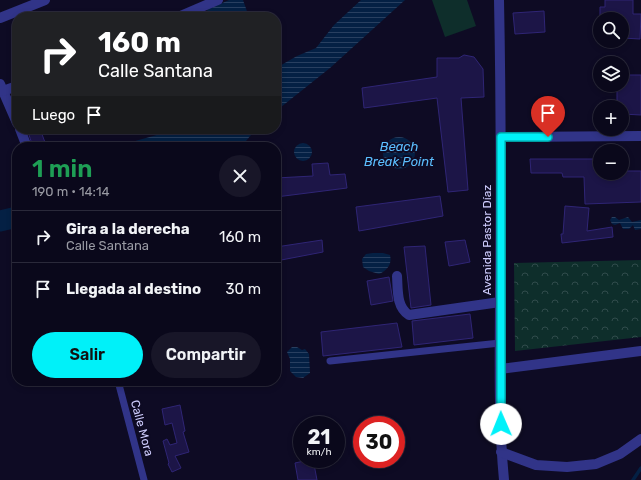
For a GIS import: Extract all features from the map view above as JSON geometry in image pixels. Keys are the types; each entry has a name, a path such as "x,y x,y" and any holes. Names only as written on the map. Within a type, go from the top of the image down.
{"street":[{"path":"15,12 44,0"},
{"name":"Avenida Pastor Díaz","path":"499,0 501,137 500,369 501,452 504,480"},
{"path":"190,12 215,1"},
{"path":"0,18 12,13"},
{"path":"12,87 2,88 12,111"},
{"path":"501,137 641,136"},
{"path":"397,276 400,306 404,312 409,315 500,302"},
{"path":"500,369 641,351"},
{"path":"501,452 536,465 567,467 596,464 620,454 641,439"}],"lane":[{"path":"330,361 500,343"},
{"name":"Calle Mora","path":"119,386 144,480"}],"green space":[{"path":"432,0 467,0 476,26 445,37"},
{"path":"641,260 641,337 515,351 514,263"}],"water":[{"path":"229,0 243,0 247,12 208,12 207,10"},
{"path":"361,0 405,0 330,68 281,107 281,65 316,48 334,25"},
{"path":"160,134 252,134 245,142 132,142"},
{"name":"Beach Break Point","path":"396,137 402,137 412,144 415,153 414,159 408,166 402,169 396,169 386,162 383,156 383,150 390,140"},
{"path":"299,143 307,143 312,148 310,159 307,161 299,161 294,156 294,148"},
{"path":"612,217 619,220 628,217 632,222 641,220 641,229 635,230 633,225 629,229 623,229 620,223 615,225 612,224 610,220"},
{"path":"373,253 390,255 389,266 385,271 379,274 369,271 363,267 362,259 366,254"},
{"path":"292,347 297,347 302,350 305,349 309,354 310,373 303,378 296,377 290,371 290,359 287,352"}],"building":[{"path":"605,0 633,0 633,14 641,14 640,39 629,38 629,12 600,12 600,7 605,7"},
{"path":"544,11 545,32 515,34 513,13"},
{"path":"464,55 474,57 483,69 484,97 461,98 468,190 448,192 437,98 364,108 362,88 437,77 437,58 459,58"},
{"path":"629,75 641,75 641,115 629,114 629,100 617,100 617,92 629,92"},
{"path":"29,134 42,134 45,142 31,142"},
{"path":"530,159 593,159 593,180 629,180 629,171 641,171 641,202 585,204 584,177 563,177 562,173 531,173"},
{"name":"Beach Break Point","path":"328,163 330,175 345,174 347,188 281,196 281,178 313,176 312,164"},
{"name":"Beach Break Point","path":"440,196 443,216 359,231 356,207"},
{"path":"565,206 589,208 587,231 612,227 613,237 562,243 561,234 563,234"},
{"path":"322,240 323,252 281,260 281,246"},
{"path":"465,240 470,262 449,266 445,242"},
{"path":"425,246 431,305 411,308 404,247"},
{"path":"389,277 393,301 371,305 367,281"},
{"path":"470,314 473,338 414,345 412,321"},
{"path":"397,323 402,347 323,356 321,332"},
{"path":"180,405 185,431 183,432 189,452 175,456 181,468 172,472 168,464 163,441 167,439 170,445 177,443 172,423 165,425 162,409"},
{"path":"296,468 315,468 317,480 298,480"}],"waterway":[{"path":"0,221 12,218"},
{"path":"633,480 641,468"}],"route":[{"path":"501,424 501,137 548,137"}]}
